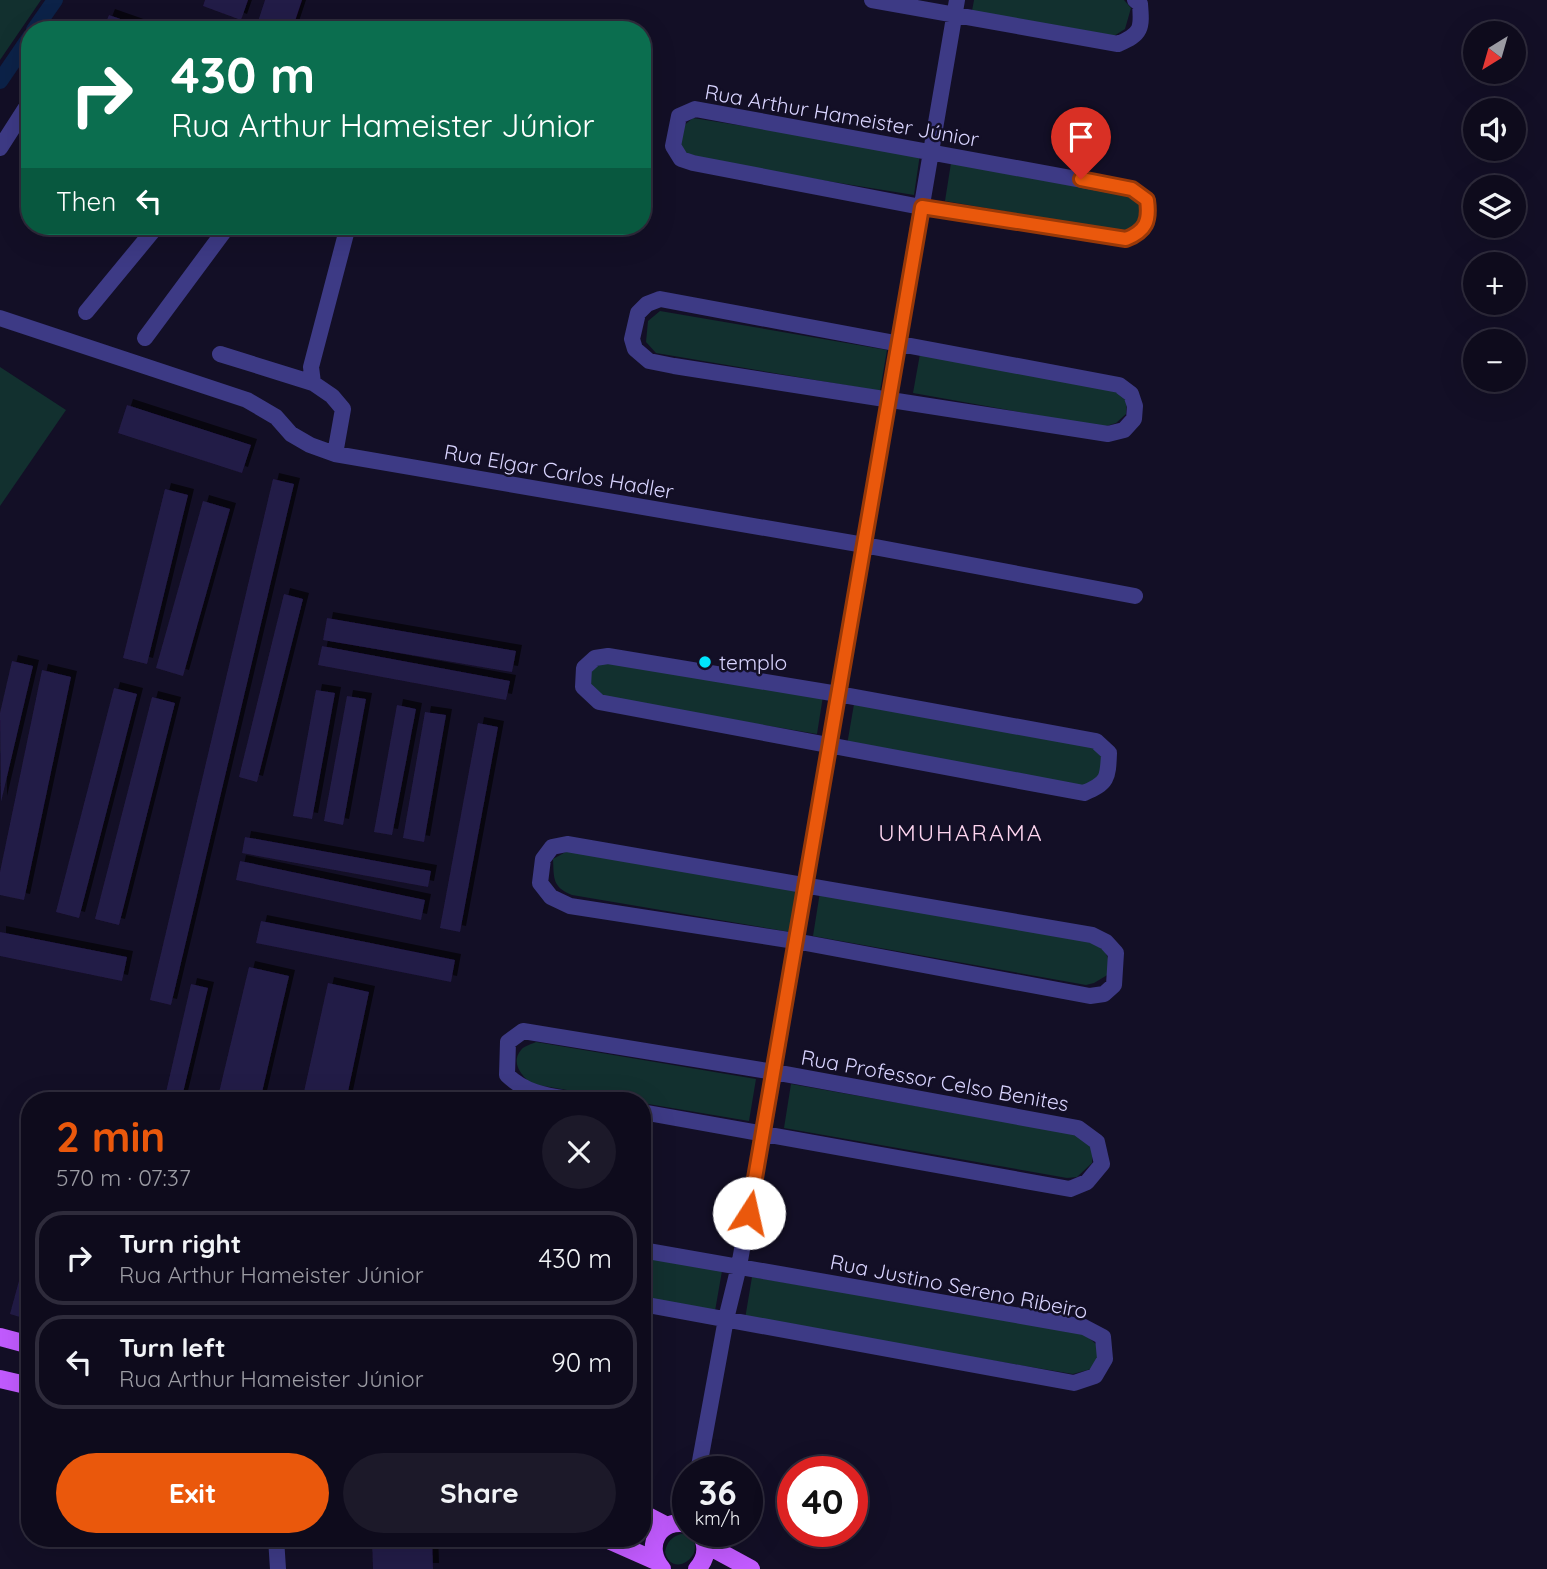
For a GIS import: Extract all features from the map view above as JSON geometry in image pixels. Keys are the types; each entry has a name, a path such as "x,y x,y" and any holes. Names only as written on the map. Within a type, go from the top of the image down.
{"main road":[{"path":"0,1338 21,1343"},
{"path":"0,1379 21,1384"},
{"path":"651,1516 672,1519"},
{"path":"659,1565 653,1553 653,1545 656,1537 672,1527"},
{"path":"622,1547 659,1565"},
{"path":"697,1569 704,1559 703,1547"},
{"path":"716,1547 751,1569"}],"street":[{"path":"872,0 956,7 1118,44 1133,37 1142,24 1140,4 1135,0"},
{"path":"701,1456 774,1072 956,7"},
{"name":"Rua Arthur Hameister Júnior","path":"695,109 1132,189 1147,200 1149,217 1139,234 1126,239 922,207 681,159 673,146 679,116 695,109"},
{"path":"0,148 21,115"},
{"path":"86,312 150,235"},
{"path":"145,338 221,235"},
{"path":"313,383 311,367 346,235"},
{"path":"660,299 898,343 1119,385 1131,394 1135,406 1134,419 1124,430 1108,434 888,400 649,360 635,349 632,339 638,313 647,304 660,299"},
{"name":"Rua Elgar Carlos Hadler","path":"0,318 247,400 276,417 291,434 310,446 335,454 864,545 1135,596"},
{"path":"220,354 313,383 332,396 343,409 335,454"},
{"path":"608,656 1096,741 1109,753 1108,775 1098,788 1084,793 829,746 599,702 583,687 584,668 595,658 608,656"},
{"path":"567,844 1092,935 1106,942 1116,953 1114,985 1104,994 1090,996 795,941 570,906 551,897 540,883 543,859 552,847 567,844"},
{"name":"Rua Professor Celso Benites","path":"531,1092 516,1084 507,1075 508,1042 523,1031 774,1072 1078,1128 1097,1142 1102,1164 1087,1182 1070,1189 651,1114"},
{"name":"Rua Justino Sereno Ribeiro","path":"651,1251 1084,1327 1104,1337 1105,1359 1096,1376 1074,1383 651,1306"},
{"path":"277,1547 278,1569"}],"green space":[{"path":"0,0 41,0 27,21 21,21 21,29 0,60"},
{"path":"974,0 1124,0 1131,8 1125,29 1114,36 972,11"},
{"path":"693,118 920,154 914,195 690,159 679,148 682,127"},
{"path":"951,163 1127,193 1141,203 1141,216 1133,227 1125,232 945,201"},
{"path":"660,311 887,350 880,391 656,353 646,342 648,321"},
{"path":"920,354 1114,388 1127,400 1126,414 1116,423 1103,427 913,393"},
{"path":"0,367 66,410 0,506"},
{"path":"611,661 823,696 817,734 602,698 589,685 588,671 596,663"},
{"path":"854,704 1094,747 1104,758 1103,773 1094,784 1079,786 847,745"},
{"path":"571,849 798,888 790,932 572,895 557,885 553,859"},
{"path":"820,892 1091,941 1106,954 1109,974 1086,985 813,936"},
{"path":"536,1042 756,1079 749,1121 651,1105 651,1092 579,1092 532,1084 521,1073 517,1064 522,1049"},
{"path":"791,1084 1075,1134 1093,1146 1092,1163 1077,1177 1067,1178 784,1128"},
{"path":"651,1259 722,1271 715,1311 651,1300"},
{"path":"752,1277 1082,1332 1096,1344 1101,1357 1091,1369 1073,1374 745,1319"},
{"path":"672,1539 672,1547 695,1547 694,1553 687,1562 674,1564 667,1558 665,1552"}],"building":[{"path":"205,0 248,0 241,20 203,6"},
{"path":"265,0 302,0 295,21 258,21"},
{"path":"109,15 126,21 107,21"},
{"path":"127,405 251,445 242,473 118,433"},
{"path":"273,479 294,484 171,1005 150,1000"},
{"path":"165,489 188,495 147,664 123,658"},
{"path":"203,501 230,509 183,676 156,668"},
{"path":"284,594 303,599 257,782 239,777"},
{"path":"327,618 516,651 512,672 323,640"},
{"path":"322,646 510,681 506,700 318,665"},
{"path":"12,661 33,666 1,802 0,713"},
{"path":"42,670 71,677 24,900 0,895 0,872"},
{"path":"114,688 137,694 79,918 56,912"},
{"path":"316,690 335,693 312,819 293,816"},
{"path":"347,696 366,699 343,825 324,821"},
{"path":"152,697 175,703 119,925 95,919"},
{"path":"397,705 416,709 392,835 374,832"},
{"path":"425,712 446,715 424,842 403,838"},
{"path":"478,723 498,727 460,932 440,928"},
{"path":"245,837 431,871 428,887 242,853"},
{"path":"240,861 425,900 421,920 236,880"},
{"path":"261,921 455,960 451,982 256,943"},
{"path":"0,932 127,957 122,981 0,956"},
{"path":"249,967 289,976 262,1092 219,1092"},
{"path":"328,983 369,992 348,1092 304,1092"},
{"path":"191,984 208,988 183,1092 166,1092"},
{"path":"21,1273 21,1317 10,1314"},
{"path":"372,1547 432,1547 433,1569 373,1569"}],"waterway":[{"path":"40,21 55,0"},
{"path":"0,81 21,50"}],"place":[{"name":"templo","path":"705,662"}],"district":[{"name":"UMUHARAMA","path":"961,832"}],"route":[{"path":"749,1213 922,207 1126,239 1139,234 1149,217 1147,200 1132,189 1081,179"}]}
